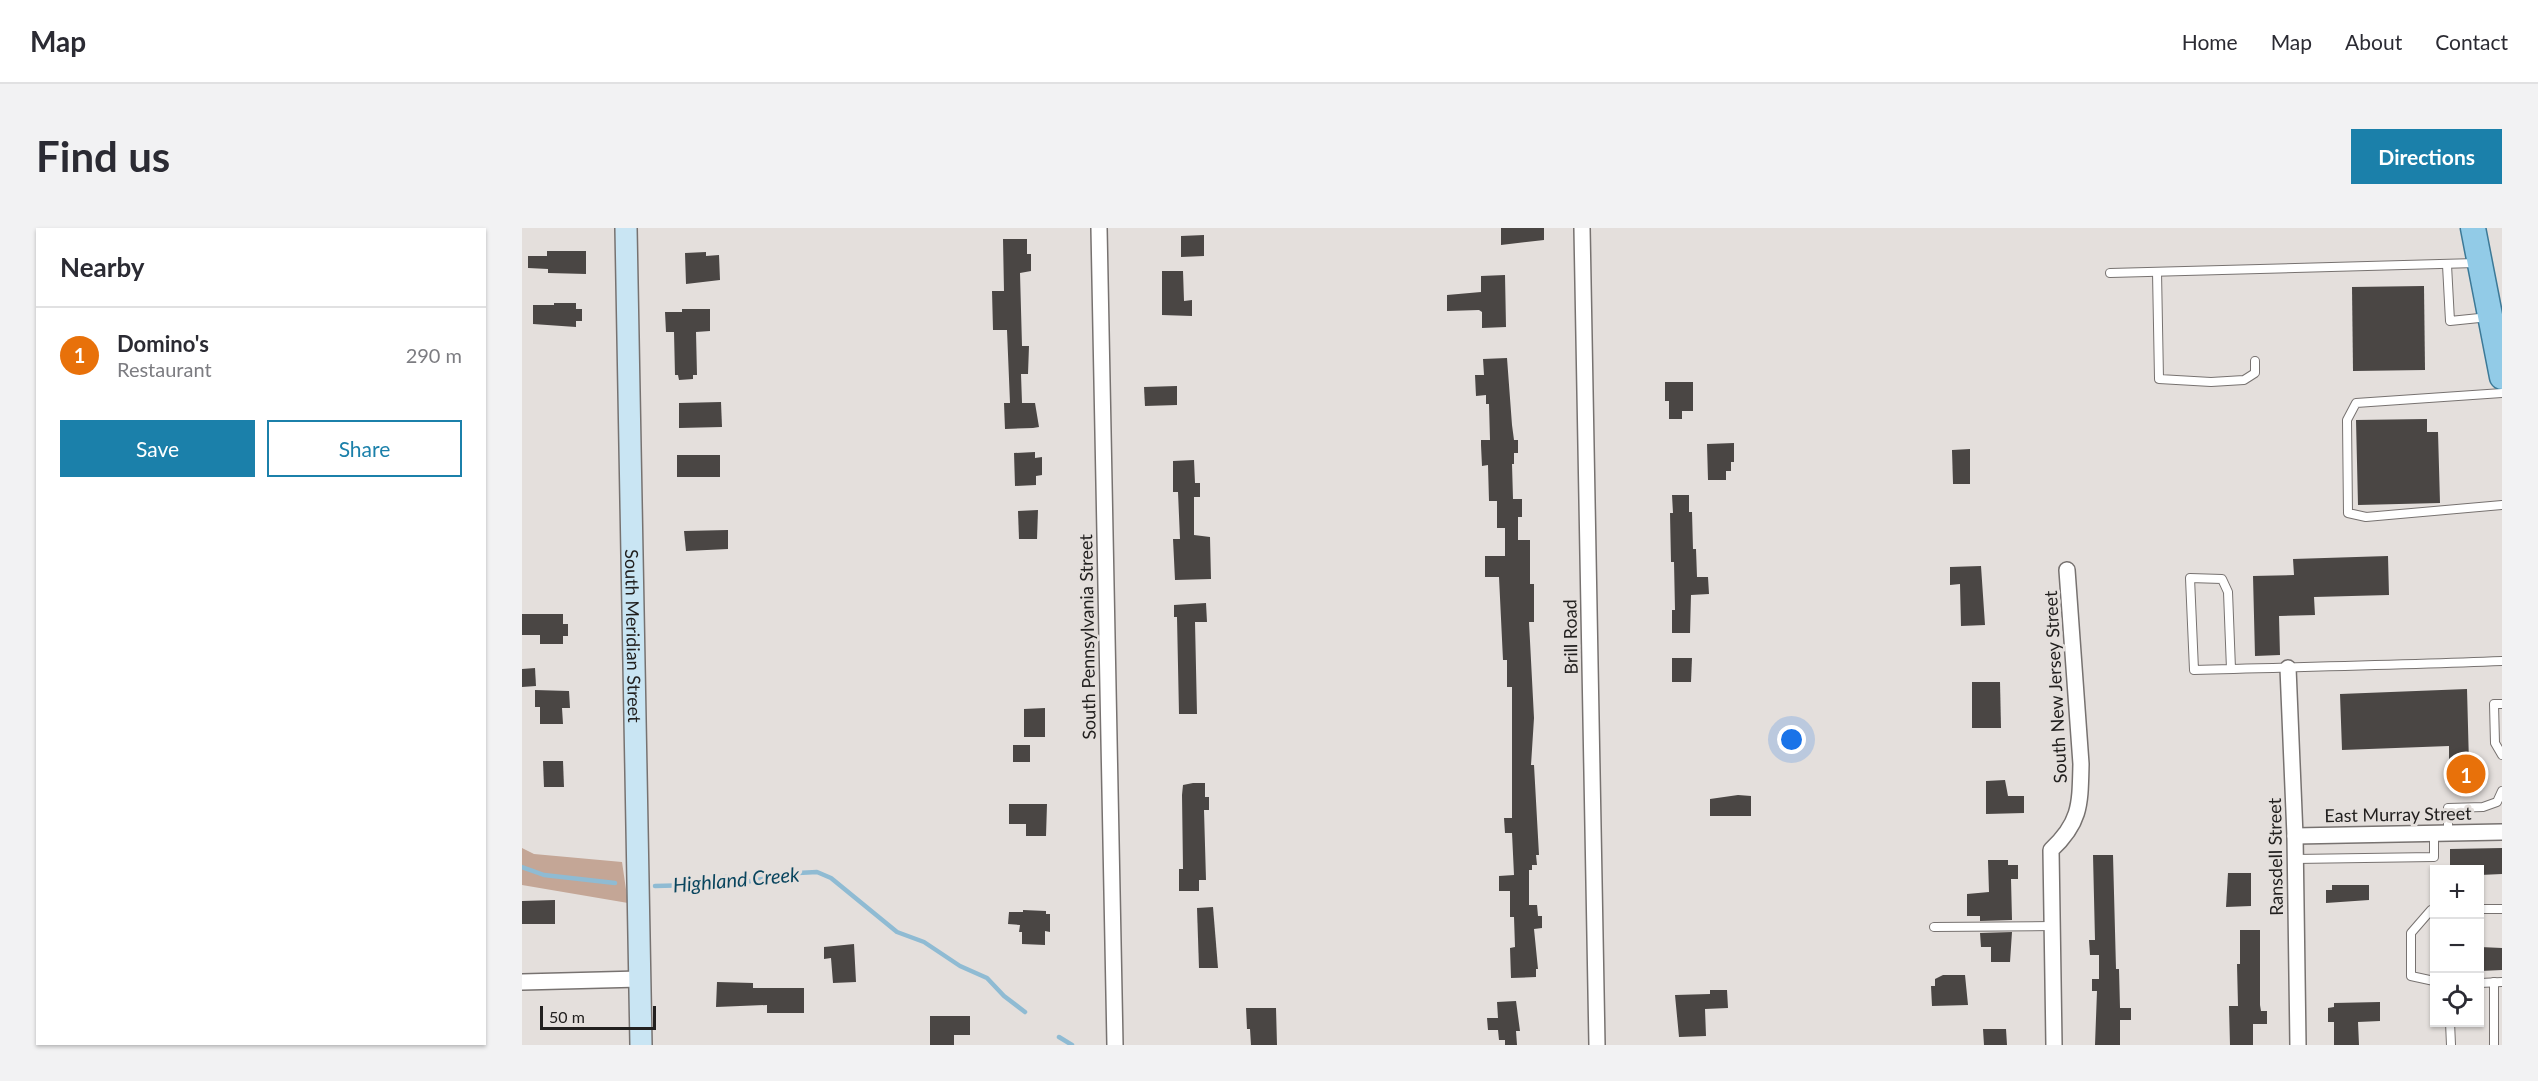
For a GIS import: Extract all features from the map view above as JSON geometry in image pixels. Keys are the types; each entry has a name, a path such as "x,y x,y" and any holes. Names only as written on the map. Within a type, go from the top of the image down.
{"main road":[{"name":"South Meridian Street","path":"626,228 641,1045"},
{"path":"2473,228 2502,377"}],"street":[{"name":"South Pennsylvania Street","path":"1100,228 1115,1045"},
{"name":"Brill Road","path":"1582,228 1597,1045"},
{"name":"South New Jersey Street","path":"2054,1045 2051,850 2064,838 2077,816 2081,764 2067,570"},
{"name":"Ransdell Street","path":"2288,668 2295,836 2298,1045"},
{"name":"East Murray Street","path":"2295,836 2502,832"},
{"path":"522,982 640,979"}],"lane":[{"path":"2110,273 2481,263"},
{"path":"2447,265 2450,321 2492,317"},
{"path":"2157,272 2159,380 2244,381 2255,372 2254,361"},
{"path":"2502,393 2355,403 2347,420 2348,513 2366,517 2502,505"},
{"path":"2231,669 2228,592 2222,579 2190,578 2194,670 2288,668 2502,661"},
{"path":"2502,704 2494,704 2495,743 2502,755"},
{"path":"2295,859 2434,857 2448,808 2483,807 2497,802 2502,791"},
{"path":"2484,909 2502,909"},
{"path":"2430,911 2411,933 2411,976 2430,980"},
{"path":"1934,927 2052,926"},
{"path":"2494,1045 2498,982"},
{"path":"2450,1027 2451,1045"}],"shaded area":[{"path":"522,848 534,854 622,862 628,903 522,885"}],"building":[{"path":"1501,228 1544,228 1544,240 1501,245"},
{"path":"1204,235 1204,256 1181,257 1181,236"},
{"path":"1003,239 1027,239 1027,254 1031,254 1031,271 1020,273 1022,346 1029,346 1028,374 1021,374 1022,403 1035,403 1039,427 1005,429 1004,403 1010,403 1007,330 993,330 992,291 1004,291"},
{"path":"547,251 586,251 586,274 548,273 548,269 528,268 528,256 547,256"},
{"path":"706,252 706,256 719,255 720,280 686,284 685,253"},
{"path":"1162,271 1183,271 1184,301 1192,300 1192,316 1162,315"},
{"path":"1505,275 1506,327 1482,328 1482,312 1479,310 1447,311 1447,295 1481,292 1481,276"},
{"path":"2424,286 2425,370 2353,371 2352,287"},
{"path":"554,303 576,303 576,309 582,309 582,321 576,321 576,327 533,324 533,305 554,305"},
{"path":"682,309 710,309 710,331 696,332 697,375 693,375 693,379 679,380 678,375 675,375 674,332 666,332 665,312 682,312"},
{"path":"1507,358 1514,440 1518,440 1518,453 1514,453 1514,464 1512,464 1513,499 1522,499 1522,517 1518,517 1518,540 1530,540 1530,584 1534,584 1534,622 1529,622 1534,718 1531,765 1534,765 1539,855 1536,855 1537,865 1532,865 1532,870 1529,870 1529,905 1537,905 1538,916 1542,916 1542,928 1534,929 1538,969 1536,969 1536,977 1511,978 1510,948 1515,947 1514,917 1510,917 1510,891 1499,891 1499,876 1514,875 1512,833 1505,833 1504,818 1512,818 1512,687 1507,687 1507,660 1503,660 1499,577 1485,577 1485,556 1505,556 1505,528 1497,528 1497,501 1489,501 1488,465 1482,466 1481,440 1490,440 1489,404 1486,404 1486,395 1476,396 1475,375 1484,375 1483,359"},
{"path":"1665,382 1693,382 1693,411 1682,411 1682,419 1669,419 1669,401 1665,401"},
{"path":"1177,386 1177,405 1145,406 1144,387"},
{"path":"721,402 722,427 679,428 679,403"},
{"path":"2427,419 2427,432 2438,432 2440,503 2358,505 2356,420"},
{"path":"1734,443 1734,462 1731,462 1731,471 1726,471 1726,480 1708,480 1707,444"},
{"path":"1970,449 1970,484 1953,484 1952,450"},
{"path":"1035,452 1035,458 1042,457 1042,475 1036,476 1036,485 1015,486 1014,453"},
{"path":"677,455 720,455 720,477 677,477"},
{"path":"1194,460 1195,483 1200,483 1200,497 1194,497 1194,535 1210,537 1211,579 1175,580 1173,539 1180,539 1178,492 1173,492 1173,461"},
{"path":"1672,495 1689,495 1697,577 1708,577 1709,594 1691,595 1690,633 1672,633 1672,610 1675,610 1674,562 1671,562"},
{"path":"1038,510 1037,539 1019,539 1018,511"},
{"path":"728,530 728,549 686,551 684,531"},
{"path":"2388,556 2389,595 2314,597 2315,615 2279,616 2280,655 2255,656 2253,576 2294,575 2293,559"},
{"path":"1981,566 1985,625 1961,626 1960,584 1950,585 1950,567"},
{"path":"1206,603 1207,622 1195,622 1197,714 1179,714 1177,617 1174,617 1174,605"},
{"path":"522,614 563,614 563,624 568,624 568,636 563,636 563,644 540,644 540,635 522,635"},
{"path":"1672,658 1692,658 1691,682 1672,682"},
{"path":"535,668 536,686 522,687 522,669"},
{"path":"1972,682 2000,682 2001,728 1972,728"},
{"path":"2467,689 2469,764 2480,764 2480,781 2449,782 2449,746 2342,750 2340,694"},
{"path":"535,690 569,691 570,708 562,708 563,724 540,724 540,707 535,707"},
{"path":"1045,708 1045,737 1024,737 1024,709"},
{"path":"1013,745 1030,745 1030,762 1013,762"},
{"path":"543,761 563,761 564,787 544,787"},
{"path":"2005,780 2008,796 2024,796 2024,813 1986,814 1986,781"},
{"path":"1205,783 1205,797 1209,797 1209,810 1204,810 1206,880 1199,880 1199,891 1179,891 1179,869 1183,869 1183,785"},
{"path":"1738,795 1751,796 1751,816 1710,816 1710,799"},
{"path":"1009,804 1047,804 1046,836 1026,836 1026,824 1009,824"},
{"path":"2502,848 2502,874 2484,875 2484,865 2450,865 2450,849"},
{"path":"2093,855 2113,855 2116,969 2119,969 2120,1008 2131,1008 2131,1020 2120,1020 2120,1045 2095,1045 2097,991 2092,991 2092,979 2099,979 2099,955 2090,955 2089,940 2095,940"},
{"path":"1988,860 2008,860 2008,865 2018,865 2018,879 2011,879 2012,920 1980,921 1980,916 1967,916 1967,894 1989,892"},
{"path":"2228,873 2251,873 2251,906 2226,907"},
{"path":"2332,885 2369,885 2369,900 2326,903 2326,890 2332,890"},
{"path":"555,900 555,924 522,924 522,901"},
{"path":"1213,907 1218,968 1199,968 1197,908"},
{"path":"1023,910 1046,911 1046,914 1050,914 1050,932 1045,931 1045,945 1022,944 1020,925 1008,924 1009,912 1023,912"},
{"path":"2240,930 2260,930 2260,1005 2261,1011 2267,1011 2267,1024 2253,1024 2253,1045 2230,1045 2229,1006 2238,1006 2237,964 2240,964"},
{"path":"2012,932 2010,962 1991,962 1991,947 1981,947 1980,933"},
{"path":"854,944 856,982 833,983 831,958 824,959 824,947"},
{"path":"2484,947 2502,948 2502,970 2484,971"},
{"path":"1943,975 1965,975 1968,1005 1932,1006 1931,986 1935,986 1935,979"},
{"path":"717,982 753,983 753,988 804,988 804,1013 767,1013 767,1005 716,1007"},
{"path":"1710,990 1727,990 1728,1008 1705,1009 1706,1036 1679,1037 1675,995 1710,994"},
{"path":"1516,1001 1520,1031 1516,1031 1517,1045 1505,1045 1505,1040 1499,1040 1498,1030 1488,1030 1487,1018 1498,1018 1497,1002"},
{"path":"2380,1002 2380,1021 2358,1022 2359,1045 2334,1045 2334,1022 2328,1022 2328,1008 2334,1007 2334,1003"},
{"path":"1246,1008 1276,1008 1277,1045 1251,1045 1250,1029 1247,1029"},
{"path":"930,1016 970,1016 970,1035 954,1035 954,1045 930,1045"},
{"path":"1983,1029 2006,1029 2007,1045 1984,1045"}],"waterway":[{"name":"Highland Creek","path":"522,867 544,875 615,883"},
{"name":"Highland Creek","path":"655,886 694,885 726,877 745,882 817,872 831,878 897,932 924,942 960,966 987,978 1004,996 1025,1012"},
{"name":"Highland Creek","path":"1059,1037 1072,1045"}],"place":[{"name":"Domino's","path":"2466,774"}]}
